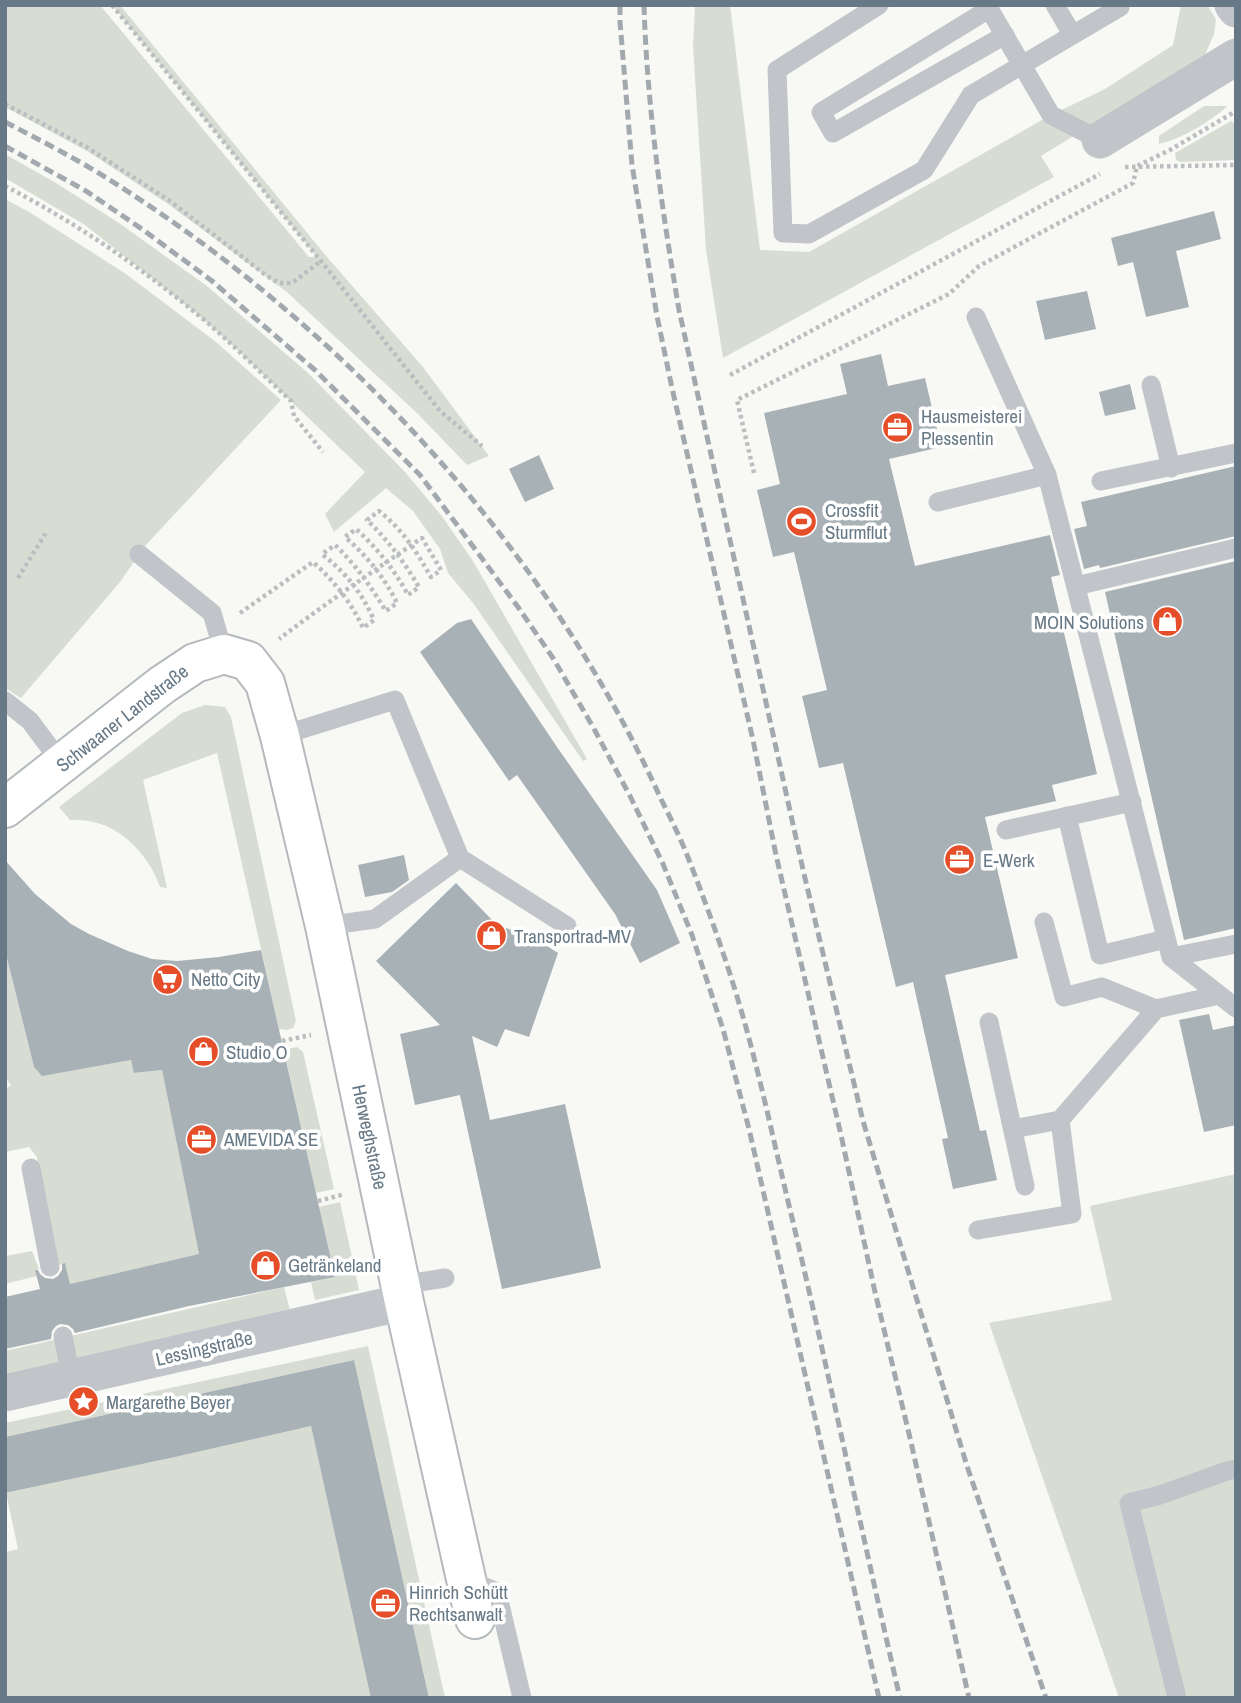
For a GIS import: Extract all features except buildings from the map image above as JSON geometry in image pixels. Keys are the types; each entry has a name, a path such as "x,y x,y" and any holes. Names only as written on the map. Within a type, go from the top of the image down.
{"street":[{"path":"1104,155 1236,57"},
{"name":"Herweghstraße","path":"236,658 265,683 280,736 475,1619"},
{"name":"Schwaaner Landstraße","path":"5,808 162,685 195,663 236,658"},
{"name":"Lessingstraße","path":"5,1393 402,1294"}],"lane":[{"path":"879,5 777,70 783,233 809,234 924,170 971,95 1120,7 1119,5"},
{"path":"1055,5 1072,34"},
{"path":"1005,35 833,133 821,112 988,7 1005,35 1022,64 1051,115 1104,155"},
{"path":"976,317 1047,475 1169,948 1236,1008"},
{"path":"1151,385 1171,468"},
{"path":"1101,481 1236,453"},
{"path":"938,502 1047,475"},
{"path":"1076,586 1236,548"},
{"path":"139,554 212,613 236,658"},
{"path":"280,736 396,700 460,858 567,926"},
{"path":"5,701 30,721 62,764"},
{"path":"1006,830 1132,802"},
{"path":"1067,816 1100,955 1236,944"},
{"path":"324,926 375,919 460,858"},
{"path":"1044,922 1064,998 1102,987 1156,1009 1219,995"},
{"path":"1013,1129 1060,1120 1156,1009"},
{"path":"989,1022 1025,1186"},
{"path":"978,1230 1072,1214 1060,1120"},
{"path":"31,1168 50,1267"},
{"path":"402,1294 445,1278"},
{"path":"63,1336 71,1378"},
{"path":"1177,1698 1129,1503 1236,1469"},
{"path":"466,1579 498,1592 522,1698"}],"path":[{"path":"112,5 440,411 482,446"},
{"path":"5,104 88,148 158,193 279,283 292,283 321,261"},
{"path":"1137,166 1236,111"},
{"path":"730,375 1104,155"},
{"path":"1124,167 1236,165"},
{"path":"754,473 737,400 949,294 979,266 1133,183 1137,166"},
{"path":"5,186 44,206 105,245 197,314 291,401 293,416 323,452"},
{"path":"234,617 313,562 342,592 363,628 374,620 366,601 353,584 340,568 322,554 335,545 365,577 386,611 397,603 376,569 345,537 356,529 387,562 408,595 419,587 398,554 367,520 379,511 396,525 412,545 431,577 441,570 422,538 412,545 398,554 387,562 376,569 365,577 353,584 342,592 279,639"},
{"path":"18,578 47,531"},
{"path":"318,1201 345,1194"}],"shaded area":[{"path":"5,5 100,5 309,257 317,257 112,5 120,5 327,257 423,367 489,456 467,465 419,415 288,293 168,204 87,151 5,107"},
{"path":"695,5 730,5 760,250 809,252 1051,115 1105,89 1173,45 1181,5 1207,5 1216,19 1214,34 1205,55 1041,156 1054,177 723,358 706,250 693,47"},
{"path":"1204,106 1228,106 1196,129 1159,144 1159,136"},
{"path":"1231,121 1236,124 1236,160 1176,160 1175,153"},
{"path":"5,154 119,223 207,286 308,373 405,472 441,515 473,561 587,759 583,761 473,603 448,573 440,549 413,511 386,488 334,532 325,514 365,472 197,314 85,225 5,178"},
{"path":"5,199 126,274 216,342 281,400 145,546 120,582 21,698 5,688"},
{"path":"205,705 225,707 231,717 296,1021 293,1028 287,1030 279,1029 217,753 143,780 167,888 160,887 150,866 126,838 105,826 70,820 59,807 182,713"},
{"path":"5,950 34,1067 42,1075 131,1060 135,1073 162,1070 200,1259 178,1259 70,1284 65,1264 56,1265 37,1157 29,1147 5,1152 5,1090 11,1085 5,1077"},
{"path":"297,1047 303,1052 334,1189 316,1193 284,1050"},
{"path":"1236,1174 1236,1698 1119,1698 989,1323 1112,1300 1090,1206"},
{"path":"340,1202 359,1290 315,1300 311,1282 335,1277 319,1207"},
{"path":"32,1251 39,1269 36,1270 37,1276 5,1284 5,1256"},
{"path":"284,1287 290,1311 5,1375 5,1351"},
{"path":"368,1346 445,1698 429,1698 354,1360 5,1437 5,1423"},
{"path":"311,1426 372,1698 5,1698 5,1552 18,1549 6,1493"}],"railway":[{"path":"620,5 632,165 657,316 753,740 776,855 969,1698"},
{"path":"644,5 656,158 679,310 804,874 863,1121 967,1466 1046,1698"},
{"path":"5,122 97,172 185,231 270,296 350,368 425,445 494,527 557,613 613,704 686,852 741,1009 802,1259 900,1698"},
{"path":"5,146 86,191 142,229 212,281 315,370 420,475 518,607 553,658 593,727 663,864 692,935 723,1029 749,1129 879,1698"}],"place":[{"name":"Hausmeisterei Plessentin","path":"898,427"},
{"name":"Crossfit Sturmflut","path":"802,521"},
{"name":"MOIN Solutions","path":"1167,622"},
{"name":"E-Werk","path":"960,860"},
{"name":"Transportrad-MV","path":"491,936"},
{"name":"Netto City","path":"168,979"},
{"name":"Studio O","path":"203,1052"},
{"name":"AMEVIDA SE","path":"201,1139"},
{"name":"Getränkeland","path":"265,1265"},
{"name":"Margarethe Beyer","path":"83,1402"},
{"name":"Hinrich Schütt Rechtsanwalt","path":"386,1603"}]}
